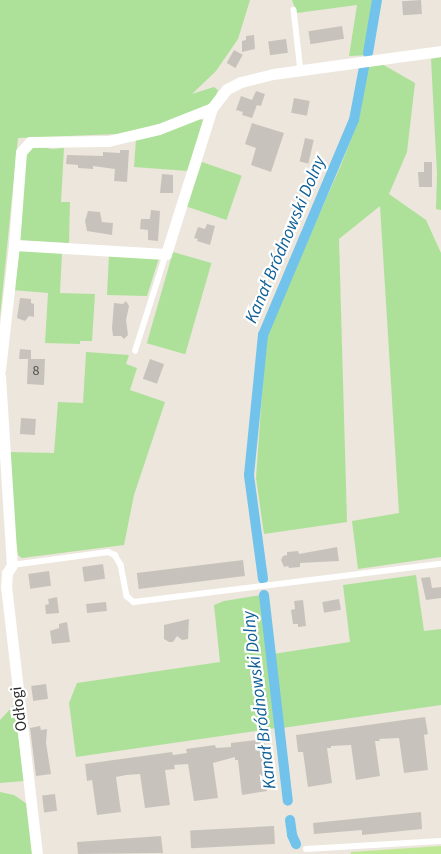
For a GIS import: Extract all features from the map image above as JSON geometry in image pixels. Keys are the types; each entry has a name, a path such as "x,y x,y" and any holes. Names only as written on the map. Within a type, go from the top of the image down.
{"street":[{"path":"14,245 166,254 212,108 227,89 241,82 301,71 441,51"},
{"path":"0,370 14,245 20,152 30,142 108,141 159,129 212,108"},
{"name":"Odłogi","path":"0,376 12,565 7,573 6,586 37,854"}],"lane":[{"path":"294,10 301,71"},
{"path":"135,351 166,254"},
{"path":"12,565 108,552 115,555 122,565 126,596 134,602 441,564"},
{"path":"306,849 441,841"}],"green space":[{"path":"0,0 250,0 238,39 216,71 192,94 214,87 218,90 212,105 166,124 118,134 18,138 0,317"},
{"path":"292,0 380,0 371,55 349,56 357,5 297,13"},
{"path":"441,57 441,210 436,209 437,174 431,59"},
{"path":"382,64 415,83 407,152 389,194 426,220 441,253 441,557 358,569 352,521 399,513 380,206 339,239 347,522 264,534 256,478 266,336 341,165 359,119 368,67"},
{"path":"196,118 203,120 188,171 134,167 136,139"},
{"path":"33,145 52,149 64,148 61,202 70,202 69,243 18,240 26,150"},
{"path":"202,162 242,176 226,220 187,206"},
{"path":"17,250 62,253 60,293 95,294 92,341 80,341 80,344 45,343 48,293 12,290"},
{"path":"173,252 211,263 185,354 147,343"},
{"path":"109,255 159,258 147,296 107,295"},
{"path":"86,352 129,355 126,364 137,368 130,390 165,402 134,495 124,545 22,558 18,555 13,520 8,452 54,453 58,402 83,403"},
{"path":"416,575 424,631 441,629 441,705 282,728 273,654 350,642 343,585"},
{"path":"261,595 276,728 76,757 69,703 77,683 220,662 214,605 224,601"},
{"path":"14,705 25,781 0,783 0,720"},
{"path":"0,792 14,795 27,804 34,854 0,854"},
{"path":"441,846 441,854 351,854 351,852"}],"building":[{"path":"421,0 422,14 403,15 402,1"},
{"path":"342,26 344,39 310,44 308,31"},
{"path":"254,35 255,49 242,52 242,41 246,40 246,36"},
{"path":"286,39 288,53 270,55 268,42"},
{"path":"234,50 243,55 235,68 227,63"},
{"path":"256,91 265,94 261,106 257,105 252,118 242,115 243,112 236,110 241,96 252,100"},
{"path":"294,98 310,101 307,116 291,113"},
{"path":"252,123 284,133 271,172 251,165 256,148 245,144"},
{"path":"305,138 314,140 308,163 300,161"},
{"path":"120,150 129,150 127,182 114,181 115,169 93,166 93,169 78,168 78,165 66,164 67,155 103,156 103,152 120,153"},
{"path":"424,162 432,162 432,187 419,187 418,172 424,172"},
{"path":"162,174 173,175 173,193 160,193"},
{"path":"151,210 160,211 158,241 148,240 148,230 140,229 141,219 150,219"},
{"path":"88,211 100,212 102,222 113,223 112,235 87,231 85,221"},
{"path":"207,224 215,226 210,245 197,241 198,239 194,238 198,227 205,229"},
{"path":"20,298 31,299 31,303 34,304 34,317 29,316 25,321 17,318"},
{"path":"126,301 129,306 126,320 128,335 124,339 121,336 113,336 112,328 114,303 123,304"},
{"path":"20,349 31,350 31,359 45,359 44,385 27,384 28,359 19,359"},
{"path":"150,359 164,364 157,384 143,379"},
{"path":"21,418 36,419 35,435 20,434"},
{"path":"337,547 339,561 300,563 300,567 289,568 288,566 284,567 281,560 283,556 287,555 287,552 298,551 299,554"},
{"path":"243,560 245,576 139,589 137,573"},
{"path":"103,564 105,579 84,582 82,567"},
{"path":"49,571 51,586 30,589 28,574"},
{"path":"430,577 432,588 441,587 441,598 426,600 421,578"},
{"path":"57,597 59,613 46,614 45,605 49,604 48,599"},
{"path":"339,599 341,610 324,613 322,602"},
{"path":"303,600 306,626 298,627 298,624 293,624 291,610 295,609 294,601"},
{"path":"106,602 107,611 87,613 86,604"},
{"path":"189,619 188,639 182,640 177,636 173,642 169,642 164,639 164,625"},
{"path":"67,622 70,642 52,644 50,631 59,628 59,624"},
{"path":"46,684 48,699 33,701 31,686"},
{"path":"425,717 428,734 424,735 428,770 404,773 399,738 379,739 380,741 375,741 380,776 356,780 351,745 331,746 331,748 327,748 332,783 308,787 303,752 298,752 296,735"},
{"path":"40,726 41,730 47,729 46,743 51,774 36,776 30,728"},
{"path":"264,739 266,756 262,756 267,791 242,795 238,760 235,760 235,757 213,763 218,798 194,801 188,764 174,765 175,769 165,770 170,805 145,808 140,774 126,775 116,777 121,812 97,815 92,780 87,781 85,764 172,752 173,755 187,753 186,749 215,745 216,748 231,747 231,743"},
{"path":"55,794 57,811 44,812 42,796"},
{"path":"421,812 422,829 362,835 362,830 314,834 313,823"},
{"path":"274,826 275,844 191,848 190,830"},
{"path":"161,836 163,853 78,854 77,842"}],"waterway":[{"name":"Kanał Bródnowski Dolny","path":"368,53 377,0"},
{"name":"Kanał Bródnowski Dolny","path":"263,579 249,475 263,335 354,120 364,67"},
{"name":"Kanał Bródnowski Dolny","path":"264,595 288,801"},
{"name":"Kanał Bródnowski Dolny","path":"290,820 292,835 296,844"}]}
